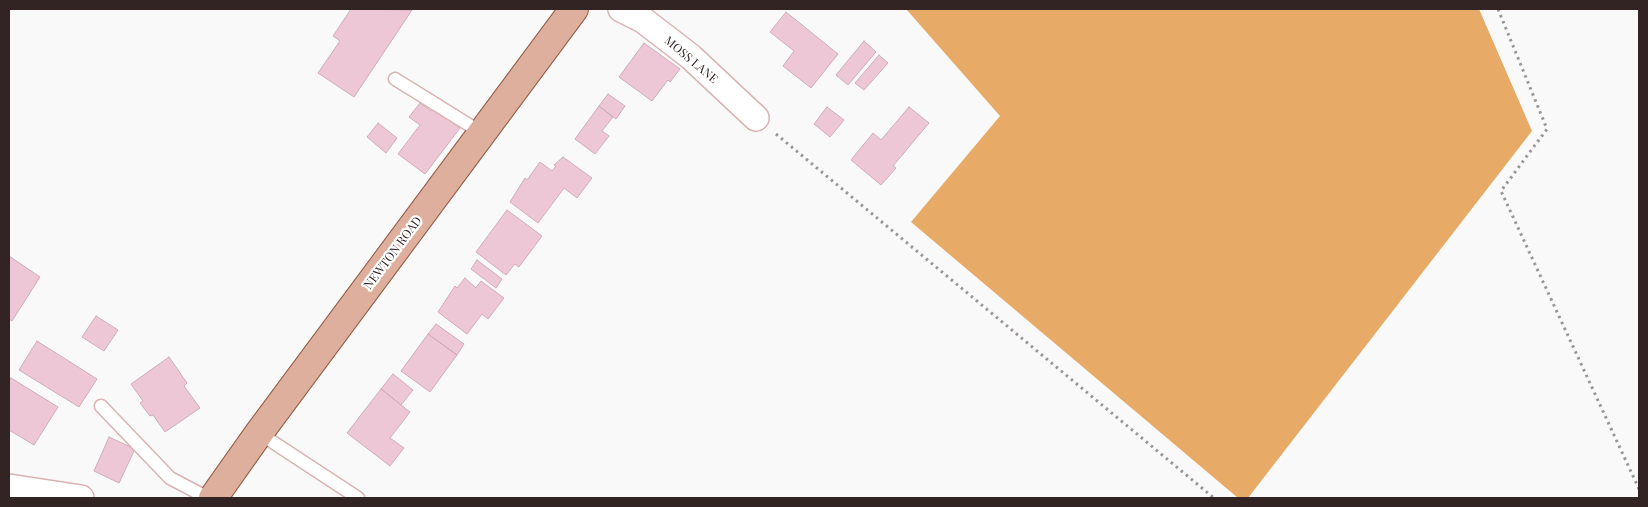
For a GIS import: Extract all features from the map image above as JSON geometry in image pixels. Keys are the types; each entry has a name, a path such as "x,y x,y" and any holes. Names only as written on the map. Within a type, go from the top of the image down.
{"main road":[{"name":"NEWTON ROAD","path":"213,498 259,432 574,9"}],"street":[{"name":"MOSS LANE","path":"621,9 643,20 691,57 756,118"},
{"path":"9,487 81,498"}],"lane":[{"path":"395,79 482,133"},
{"path":"101,406 170,478 208,498"},
{"path":"259,432 358,498"}],"path":[{"path":"1498,9 1547,129 1501,191 1639,489"},
{"path":"756,118 1214,498"}],"shaded area":[{"path":"906,9 1479,9 1532,131 1248,498 1238,498 911,222 1000,116"}],"building":[{"path":"351,9 412,10 354,97 318,73 340,41 333,36"},
{"path":"786,12 838,54 811,88 783,66 794,51 770,32"},
{"path":"864,41 876,52 848,85 836,75"},
{"path":"644,43 680,69 670,82 668,80 652,101 619,77"},
{"path":"879,55 888,63 864,90 855,83"},
{"path":"608,94 625,106 616,119 599,106"},
{"path":"420,103 431,111 433,108 460,128 425,174 398,154 420,125 409,117"},
{"path":"599,106 613,117 602,131 609,136 595,154 575,139"},
{"path":"827,107 844,120 830,137 814,124"},
{"path":"909,107 929,123 893,166 896,168 881,185 851,160 873,133 881,140"},
{"path":"378,123 397,138 386,153 367,137"},
{"path":"563,157 592,178 577,198 564,188 538,223 510,202 525,178 527,180 540,162 552,171 556,166 554,165"},
{"path":"507,210 542,236 519,267 515,264 506,275 476,252"},
{"path":"9,256 40,277 12,321 9,319"},
{"path":"477,260 502,279 496,288 471,269"},
{"path":"465,278 476,288 481,281 504,298 488,319 482,314 467,334 438,312 455,286 457,288"},
{"path":"96,316 118,330 104,351 82,337"},
{"path":"436,324 464,344 457,355 428,334"},
{"path":"428,334 457,355 430,392 401,371"},
{"path":"37,341 97,379 79,407 19,370"},
{"path":"169,357 187,383 184,386 200,408 165,432 153,415 150,416 140,403 143,401 131,384"},
{"path":"393,374 413,390 401,405 381,389"},
{"path":"11,378 58,407 34,445 9,430 9,382"},
{"path":"381,389 410,412 390,438 404,448 390,466 347,433"},
{"path":"109,437 135,449 119,483 94,471"}]}
